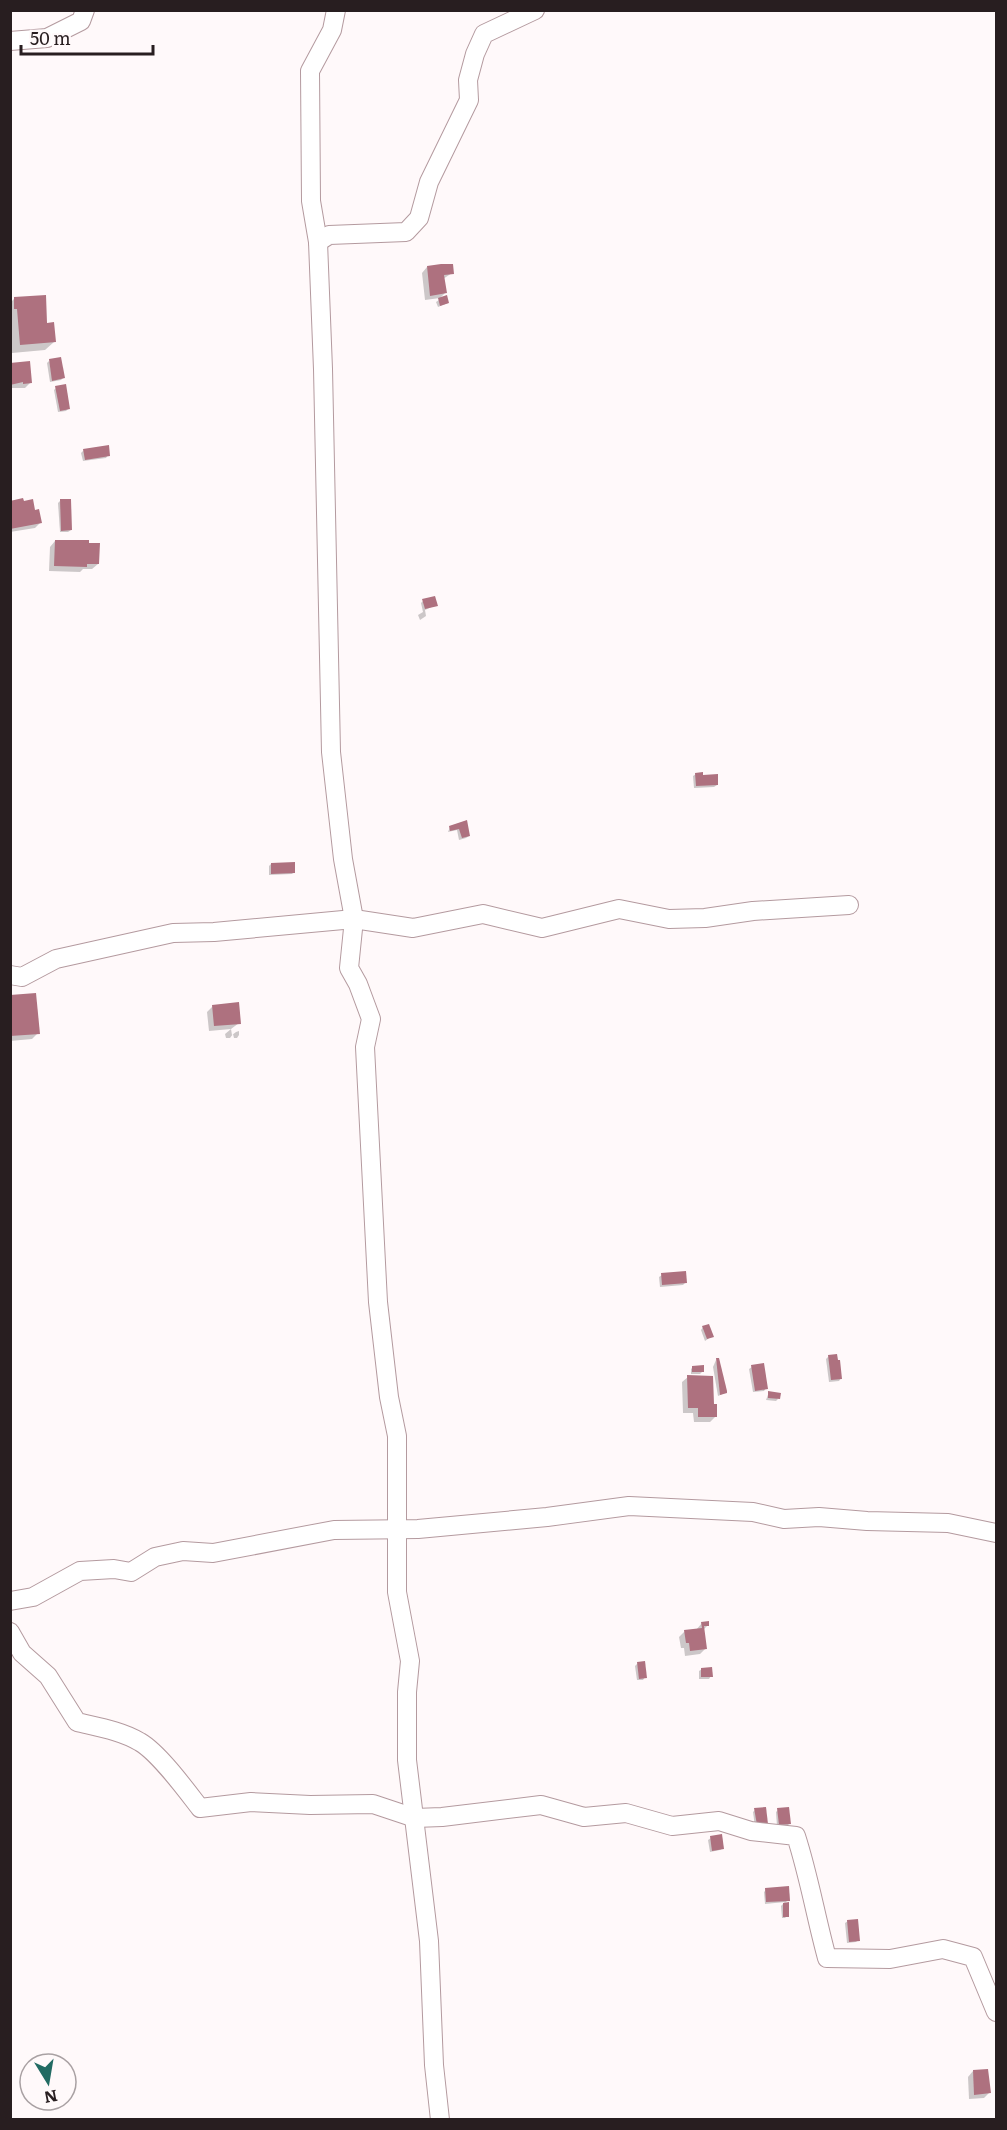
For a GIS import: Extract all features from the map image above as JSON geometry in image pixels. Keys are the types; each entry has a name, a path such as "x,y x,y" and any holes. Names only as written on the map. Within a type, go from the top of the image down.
{"street":[{"path":"10,41 47,38 81,21 85,10"},
{"path":"336,10 332,30 310,71 311,201 318,242 324,391 331,752 343,860 354,919 349,968 358,984 371,1019 365,1047 378,1302 389,1397 397,1436 397,1592 410,1661 407,1692 407,1760 429,1941 440,2120"},
{"path":"318,242 328,235 406,232 419,218 429,182 469,100 468,80 475,54 484,34 535,10"},
{"path":"10,975 22,977 56,959 173,933 214,932 354,919 413,928 483,914 542,928 618,909 669,919 705,918 753,911 849,904"},
{"path":"10,1601 33,1597 80,1571 114,1569 131,1572 155,1557 183,1551 213,1553 334,1530 396,1530 547,1517 629,1506 753,1512 784,1520 819,1517 948,1523 996,1533"},
{"path":"10,1632 22,1653 48,1676 77,1722 112,1731 141,1742 167,1767 200,1808 251,1802 310,1805 373,1804 415,1818 542,1805 584,1817 626,1813 672,1826 719,1821 751,1831 796,1836 805,1862 827,1958 890,1959 943,1949 973,1957 996,2012"}],"building":[{"path":"453,264 454,274 444,275 447,293 430,296 427,266"},
{"path":"46,295 47,323 54,322 56,342 20,345 14,297"},
{"path":"447,295 449,303 440,306 438,298"},
{"path":"61,357 65,378 52,381 49,359"},
{"path":"30,361 32,383 23,384 23,382 10,385 10,363"},
{"path":"66,384 70,409 60,411 55,386"},
{"path":"109,445 110,456 85,460 83,449"},
{"path":"23,498 24,501 33,499 35,510 39,509 42,523 10,529 10,501"},
{"path":"60,499 71,499 72,530 61,531"},
{"path":"55,540 89,540 89,543 100,543 99,564 87,564 87,567 54,566"},
{"path":"435,596 438,606 425,609 422,599"},
{"path":"703,772 703,775 718,774 718,785 696,786 695,773"},
{"path":"467,820 470,836 462,838 459,829 450,831 449,826"},
{"path":"295,862 295,873 271,874 271,863"},
{"path":"36,993 40,1034 10,1036 10,995"},
{"path":"239,1002 241,1024 214,1026 212,1005"},
{"path":"686,1271 687,1283 662,1285 661,1273"},
{"path":"709,1324 714,1337 707,1339 702,1326"},
{"path":"837,1354 842,1379 831,1380 828,1355"},
{"path":"716,1358 719,1358 727,1391 720,1395"},
{"path":"764,1363 768,1389 755,1391 751,1365"},
{"path":"704,1365 704,1372 692,1372 692,1366"},
{"path":"687,1375 713,1376 717,1417 698,1417 698,1408 688,1408"},
{"path":"768,1391 781,1393 780,1399 768,1398"},
{"path":"709,1621 709,1626 704,1626 707,1649 690,1651 684,1630 702,1628 701,1622"},
{"path":"645,1661 647,1678 639,1679 637,1662"},
{"path":"712,1667 713,1677 701,1677 701,1668"},
{"path":"766,1807 768,1824 757,1825 754,1808"},
{"path":"789,1807 791,1824 779,1825 777,1808"},
{"path":"722,1834 724,1849 712,1851 710,1836"},
{"path":"789,1886 790,1901 766,1902 765,1888"},
{"path":"789,1902 789,1917 783,1917 783,1903"},
{"path":"858,1919 860,1941 849,1942 847,1920"},
{"path":"988,2069 991,2093 974,2095 973,2070"}]}
